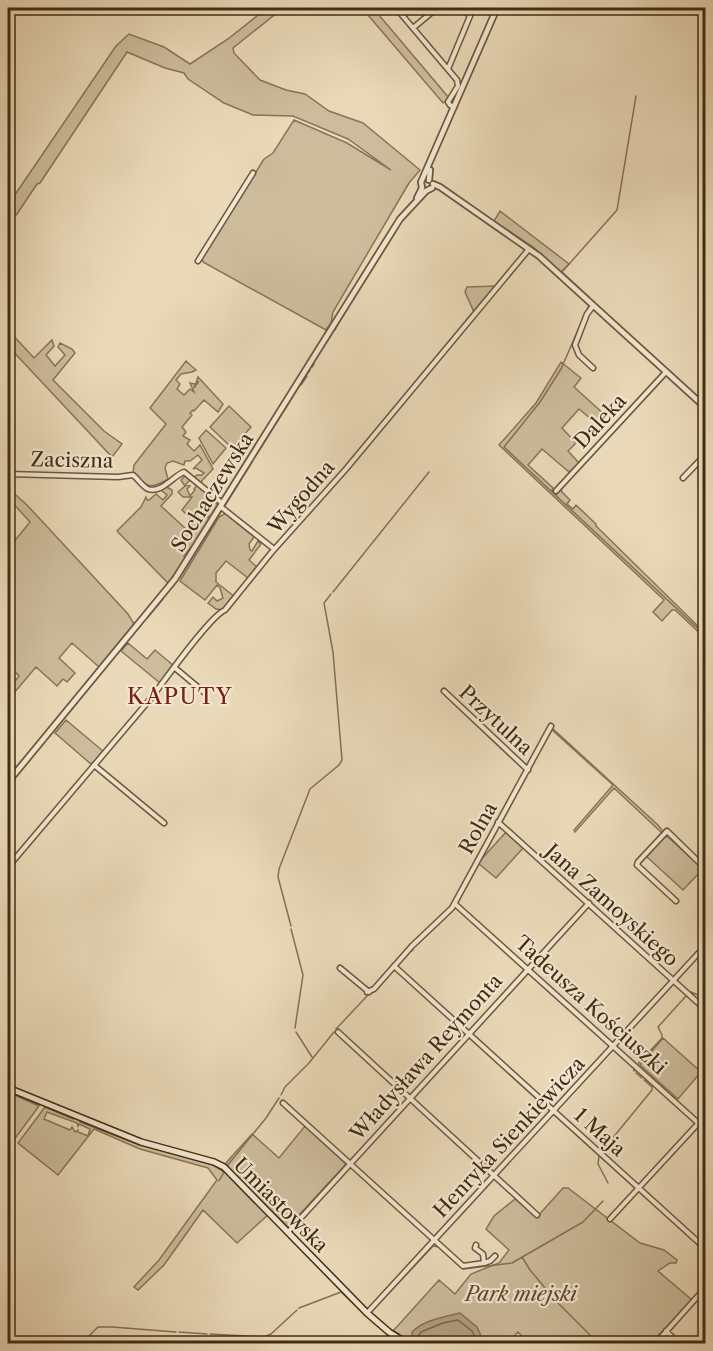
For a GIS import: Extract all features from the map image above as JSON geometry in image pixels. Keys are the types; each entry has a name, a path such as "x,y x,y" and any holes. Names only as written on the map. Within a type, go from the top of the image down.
{"main road":[{"name":"Umiastowska","path":"8,1088 141,1142 214,1162 224,1167 367,1312 389,1332 408,1344"}],"street":[{"path":"396,8 458,83 448,102 454,107"},
{"path":"413,28 436,8"},
{"path":"448,69 470,16 462,8"},
{"path":"424,190 430,183 429,167 497,8"},
{"path":"198,261 253,173"},
{"path":"430,183 443,189 530,249 705,408"},
{"name":"Sochaczewska","path":"8,782 176,579 398,222 424,190 421,184 430,183"},
{"name":"Wygodna","path":"8,867 217,616 225,610 274,549 346,469 530,249"},
{"path":"593,306 587,314 575,345 579,355 593,368"},
{"name":"Daleka","path":"556,491 666,372"},
{"path":"700,403 705,398"},
{"path":"683,478 705,454"},
{"name":"Zaciszna","path":"8,474 118,477 132,475 147,488 154,489 160,488 184,472 222,505"},
{"path":"222,505 274,549"},
{"path":"175,668 205,693"},
{"name":"Przytulna","path":"444,691 528,770"},
{"name":"Rolna","path":"340,968 368,992 455,904 551,726"},
{"path":"94,765 164,823"},
{"name":"Jana Zamoyskiego","path":"498,822 705,1010"},
{"path":"676,901 636,864 667,831 705,869"},
{"name":"Władysława Reymonta","path":"287,1232 589,903"},
{"name":"Tadeusza Kościuszki","path":"455,904 705,1130"},
{"name":"Henryka Sienkiewicza","path":"367,1312 705,945"},
{"name":"1 Maja","path":"394,966 705,1249"},
{"path":"338,1032 537,1215"},
{"path":"283,1103 463,1266 484,1263 495,1256"},
{"path":"610,1219 705,1115"},
{"path":"476,1245 475,1248 483,1254 484,1263"},
{"path":"655,1344 705,1287"},
{"path":"666,1331 679,1344"}],"green space":[{"path":"267,8 283,8 233,48 234,53 260,80 286,90 305,94 329,111 363,123 420,170 409,183 333,312 331,323 326,330 203,262 202,258 264,159 273,153 294,120 347,143 391,170 348,139 293,116 253,115 224,103 188,79 184,73 165,68 127,52 40,183 8,223 8,205 116,46 129,34 164,47 190,64 228,39"},
{"path":"362,8 373,8 449,98 443,103"},
{"path":"500,211 569,264 561,272 533,247 494,221"},
{"path":"496,286 474,312 465,292 467,287"},
{"path":"8,330 34,358 52,340 54,346 46,355 55,366 65,355 58,347 60,343 72,349 75,353 53,380 104,431 122,444 112,457 8,346"},
{"path":"186,361 196,370 181,374 176,380 180,384 177,389 184,395 190,389 194,392 190,383 195,384 194,388 199,381 196,383 198,377 223,404 218,412 204,400 190,413 192,415 182,427 186,432 183,436 190,440 187,444 194,451 200,445 213,469 200,483 194,477 204,473 196,468 193,469 202,460 198,455 190,461 185,461 184,465 173,461 167,463 165,468 168,479 157,485 149,485 133,474 134,465 166,424 150,408"},
{"path":"561,362 581,378 574,387 605,415 597,424 579,409 562,428 576,443 568,451 579,463 569,472 542,449 528,465 553,488 556,494 561,489 570,500 567,504 573,509 576,505 596,524 705,633 705,638 675,610 672,610 662,621 653,612 664,600 499,445 536,403"},
{"path":"229,406 251,427 232,448 210,427"},
{"path":"206,430 226,448 213,464 199,438"},
{"path":"185,476 190,480 185,485 190,486 187,489 190,496 197,485 212,498 208,498 202,511 207,515 213,500 218,505 211,516 207,517 210,520 197,542 184,556 186,557 168,583 117,531 141,507 146,497 149,500 156,494 163,500 167,495 161,490 165,486 172,490 172,494 161,506 187,530 194,522 182,510 192,497 183,497 178,492 185,486 181,480"},
{"path":"8,488 27,505 128,614 134,624 99,667 72,643 59,658 75,673 67,682 63,679 57,686 36,667 8,700 8,690 19,676 8,664 8,549 30,522 8,498"},
{"path":"226,513 254,537 249,544 250,550 252,551 258,541 261,544 249,560 257,567 248,578 226,561 216,573 216,582 235,597 222,610 208,603 213,597 217,601 223,598 217,585 205,600 180,581 219,517"},
{"path":"128,643 147,659 155,650 174,666 160,683 121,651"},
{"path":"66,720 103,751 92,765 55,733"},
{"path":"552,728 658,825 662,833 614,788 575,832 574,830 613,785"},
{"path":"506,832 523,848 496,878 478,863"},
{"path":"664,836 668,837 703,869 683,890 646,856"},
{"path":"663,1038 701,1072 678,1099 640,1065"},
{"path":"8,1092 39,1106 8,1148"},
{"path":"45,1107 142,1144 213,1164 223,1169 269,1214 237,1243 203,1210 164,1265 138,1290 134,1287 159,1260 217,1180 208,1168 140,1149 94,1129 58,1175 18,1143","holes":["47,1112 77,1123 78,1126 79,1124 90,1129 88,1136 78,1130 75,1132 72,1127 70,1130 44,1119"]},
{"path":"305,1126 346,1164 288,1227 225,1164 252,1134 279,1158"},
{"name":"Park miejski","path":"563,1188 568,1188 640,1243 664,1250 677,1260 676,1263 670,1263 658,1271 692,1300 651,1343 529,1343 518,1332 507,1343 415,1344 393,1331 439,1280 455,1294 471,1274 499,1263 509,1250 486,1229 494,1216 515,1199 537,1217"}],"water":[{"path":"460,1313 477,1327 481,1336 476,1343 421,1343 412,1339 412,1332 422,1325"}],"waterway":[{"path":"589,297 562,272 617,210 636,96"},
{"path":"588,307 561,369 540,402 504,447 706,636"},
{"path":"335,330 341,318"},
{"path":"301,385 307,376"},
{"path":"278,420 293,396"},
{"path":"271,431 275,424"},
{"path":"254,458 269,434"},
{"path":"224,507 252,462"},
{"path":"333,592 429,472"},
{"path":"197,550 222,510"},
{"path":"180,577 195,553"},
{"path":"291,926 278,877 279,869 310,789 342,760 333,652 324,603 331,594"},
{"path":"148,617 163,599"},
{"path":"84,694 94,682"},
{"path":"74,706 77,703"},
{"path":"60,723 73,708"},
{"path":"53,731 57,727"},
{"path":"46,740 51,733"},
{"path":"30,759 42,744"},
{"path":"13,780 25,765"},
{"path":"8,787 10,783"},
{"path":"291,929 303,975 295,1028"},
{"path":"380,979 387,971"},
{"path":"691,992 698,995 706,988"},
{"path":"336,1029 368,995"},
{"path":"637,1065 662,1038 658,1027 686,996"},
{"path":"296,1032 312,1057"},
{"path":"281,1095 285,1087 309,1063 334,1032"},
{"path":"636,1073 642,1078"},
{"path":"602,1151 652,1090 652,1087 644,1080"},
{"path":"8,1091 39,1105"},
{"path":"227,1166 266,1118 279,1098"},
{"path":"45,1107 73,1119"},
{"path":"80,1122 140,1145 213,1165 224,1172 219,1181"},
{"path":"599,1156 598,1164 608,1183"},
{"path":"371,1312 433,1246 439,1247 463,1269 512,1263 583,1222 603,1201"},
{"path":"522,1257 556,1301 599,1344"},
{"path":"299,1308 341,1292 366,1315"},
{"path":"210,1334 264,1337 271,1334 297,1310"},
{"path":"81,1344 98,1327 111,1327"},
{"path":"112,1327 176,1332"},
{"path":"179,1332 207,1334"}],"district":[{"name":"KAPUTY","path":"180,696"}]}
